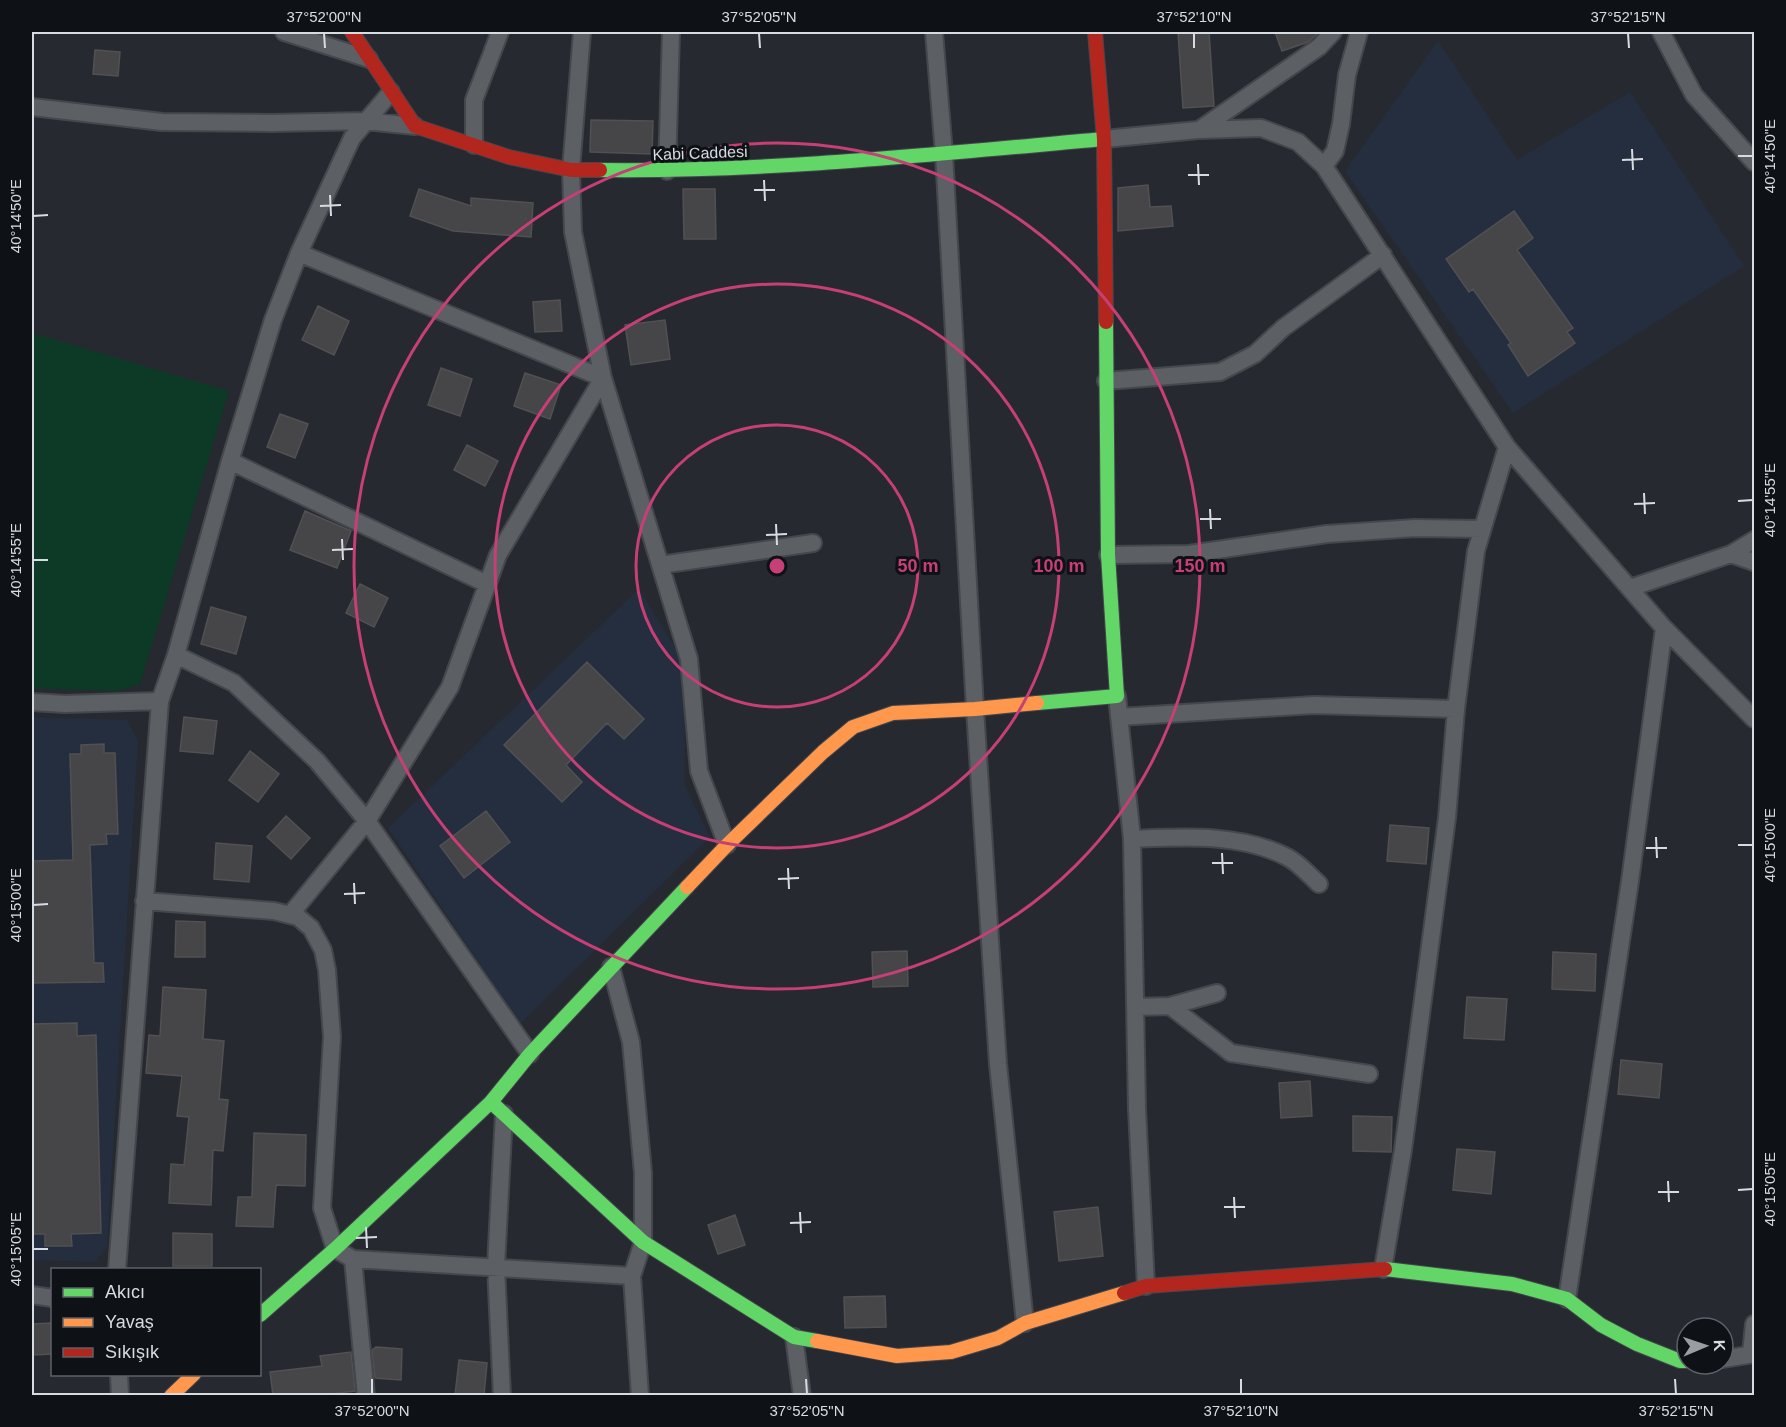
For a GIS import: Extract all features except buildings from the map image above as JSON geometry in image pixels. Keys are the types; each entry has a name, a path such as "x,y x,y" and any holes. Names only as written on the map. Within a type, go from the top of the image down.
{"street":[{"path":"284,32 369,59"},
{"path":"352,32 416,126"},
{"path":"474,145 474,100 501,32"},
{"path":"582,32 571,170 573,232 603,378 689,659 699,771 727,845"},
{"path":"667,171 671,32"},
{"path":"934,32 944,154 975,709 998,1064 1024,1323"},
{"path":"1095,32 1104,140 1108,555 1117,696 1132,839 1137,1109 1146,1286"},
{"path":"1198,130 1319,47 1333,32"},
{"path":"1324,166 1335,152 1347,75 1359,32"},
{"path":"1661,32 1694,95 1755,162"},
{"path":"117,1268 160,702 176,655 230,461 273,320 299,253 352,138 391,92"},
{"path":"32,107 162,122 365,121 416,126"},
{"name":"Kabi Caddesi","path":"416,126 509,156 571,170 667,171 800,166 1104,140"},
{"path":"1104,140 1198,130 1261,128 1298,142 1324,166 1507,447 1664,628 1755,719"},
{"path":"299,253 603,378"},
{"path":"1106,381 1220,372 1255,354 1283,328 1383,255"},
{"path":"290,915 367,821 450,687 498,555 603,378"},
{"path":"1383,1269 1403,1150 1447,818 1456,709 1476,551 1507,447"},
{"path":"230,461 487,584"},
{"path":"1108,555 1189,554 1327,534 1415,528 1482,529"},
{"path":"1630,588 1731,554 1755,540"},
{"path":"660,565 813,543"},
{"path":"1731,554 1755,562"},
{"path":"1568,1299 1664,628"},
{"path":"176,655 234,683 316,761 367,821 530,1054"},
{"path":"261,1314 491,1102 530,1054 727,845 853,727 893,713 975,709 1117,696"},
{"path":"32,702 64,704 160,702"},
{"path":"1119,717 1314,705 1456,709"},
{"path":"1132,839 1189,837 1249,843 1288,857 1319,884"},
{"path":"144,901 274,911 298,917 311,928 323,950 327,970 332,1037 322,1208 334,1249 353,1258 632,1276"},
{"path":"611,967 631,1042 643,1173 643,1242 632,1276 640,1395"},
{"path":"1135,1008 1170,1006 1217,993"},
{"path":"1170,1006 1231,1053 1369,1074"},
{"path":"491,1102 643,1242 794,1337 897,1356 951,1352 998,1338 1024,1323 1146,1286 1383,1269 1512,1284 1568,1299 1601,1325 1637,1344 1675,1359"},
{"path":"502,1395 496,1266 504,1114"},
{"path":"353,1258 366,1395"},
{"path":"32,1295 51,1298"},
{"path":"1735,1357 1753,1354 1755,1324"},
{"path":"794,1337 802,1395"},
{"path":"119,1376 120,1395"},
{"path":"171,1395 192,1376"}],"shaded area":[{"path":"1438,41 1517,160 1630,92 1744,266 1513,413 1345,171"},
{"path":"639,589 680,656 684,669 685,786 710,837 520,1024 388,828"},
{"path":"32,717 127,720 138,740 107,1246 96,1262 32,1260"}],"green space":[{"path":"32,333 229,391 140,684 117,691 32,688"}],"traffic: fast":[{"path":"600,170 790,165 1104,139"},
{"path":"1037,703 1117,696 1108,555 1106,322"},
{"path":"261,1314 335,1249 491,1102 530,1054 687,887"},
{"path":"491,1102 643,1242 794,1337 817,1341"},
{"path":"1385,1269 1512,1284 1567,1299 1601,1325 1637,1344 1675,1359"}],"traffic: slow":[{"path":"687,887 823,752 853,727 893,713 1037,703"},
{"path":"817,1341 897,1356 951,1352 998,1338 1025,1323 1124,1293"},
{"path":"171,1396 192,1376"}],"traffic: jam":[{"path":"352,32 415,126 509,157 571,170 600,170"},
{"path":"1095,32 1104,139 1106,322"},
{"path":"1124,1293 1146,1286 1385,1269"}]}
